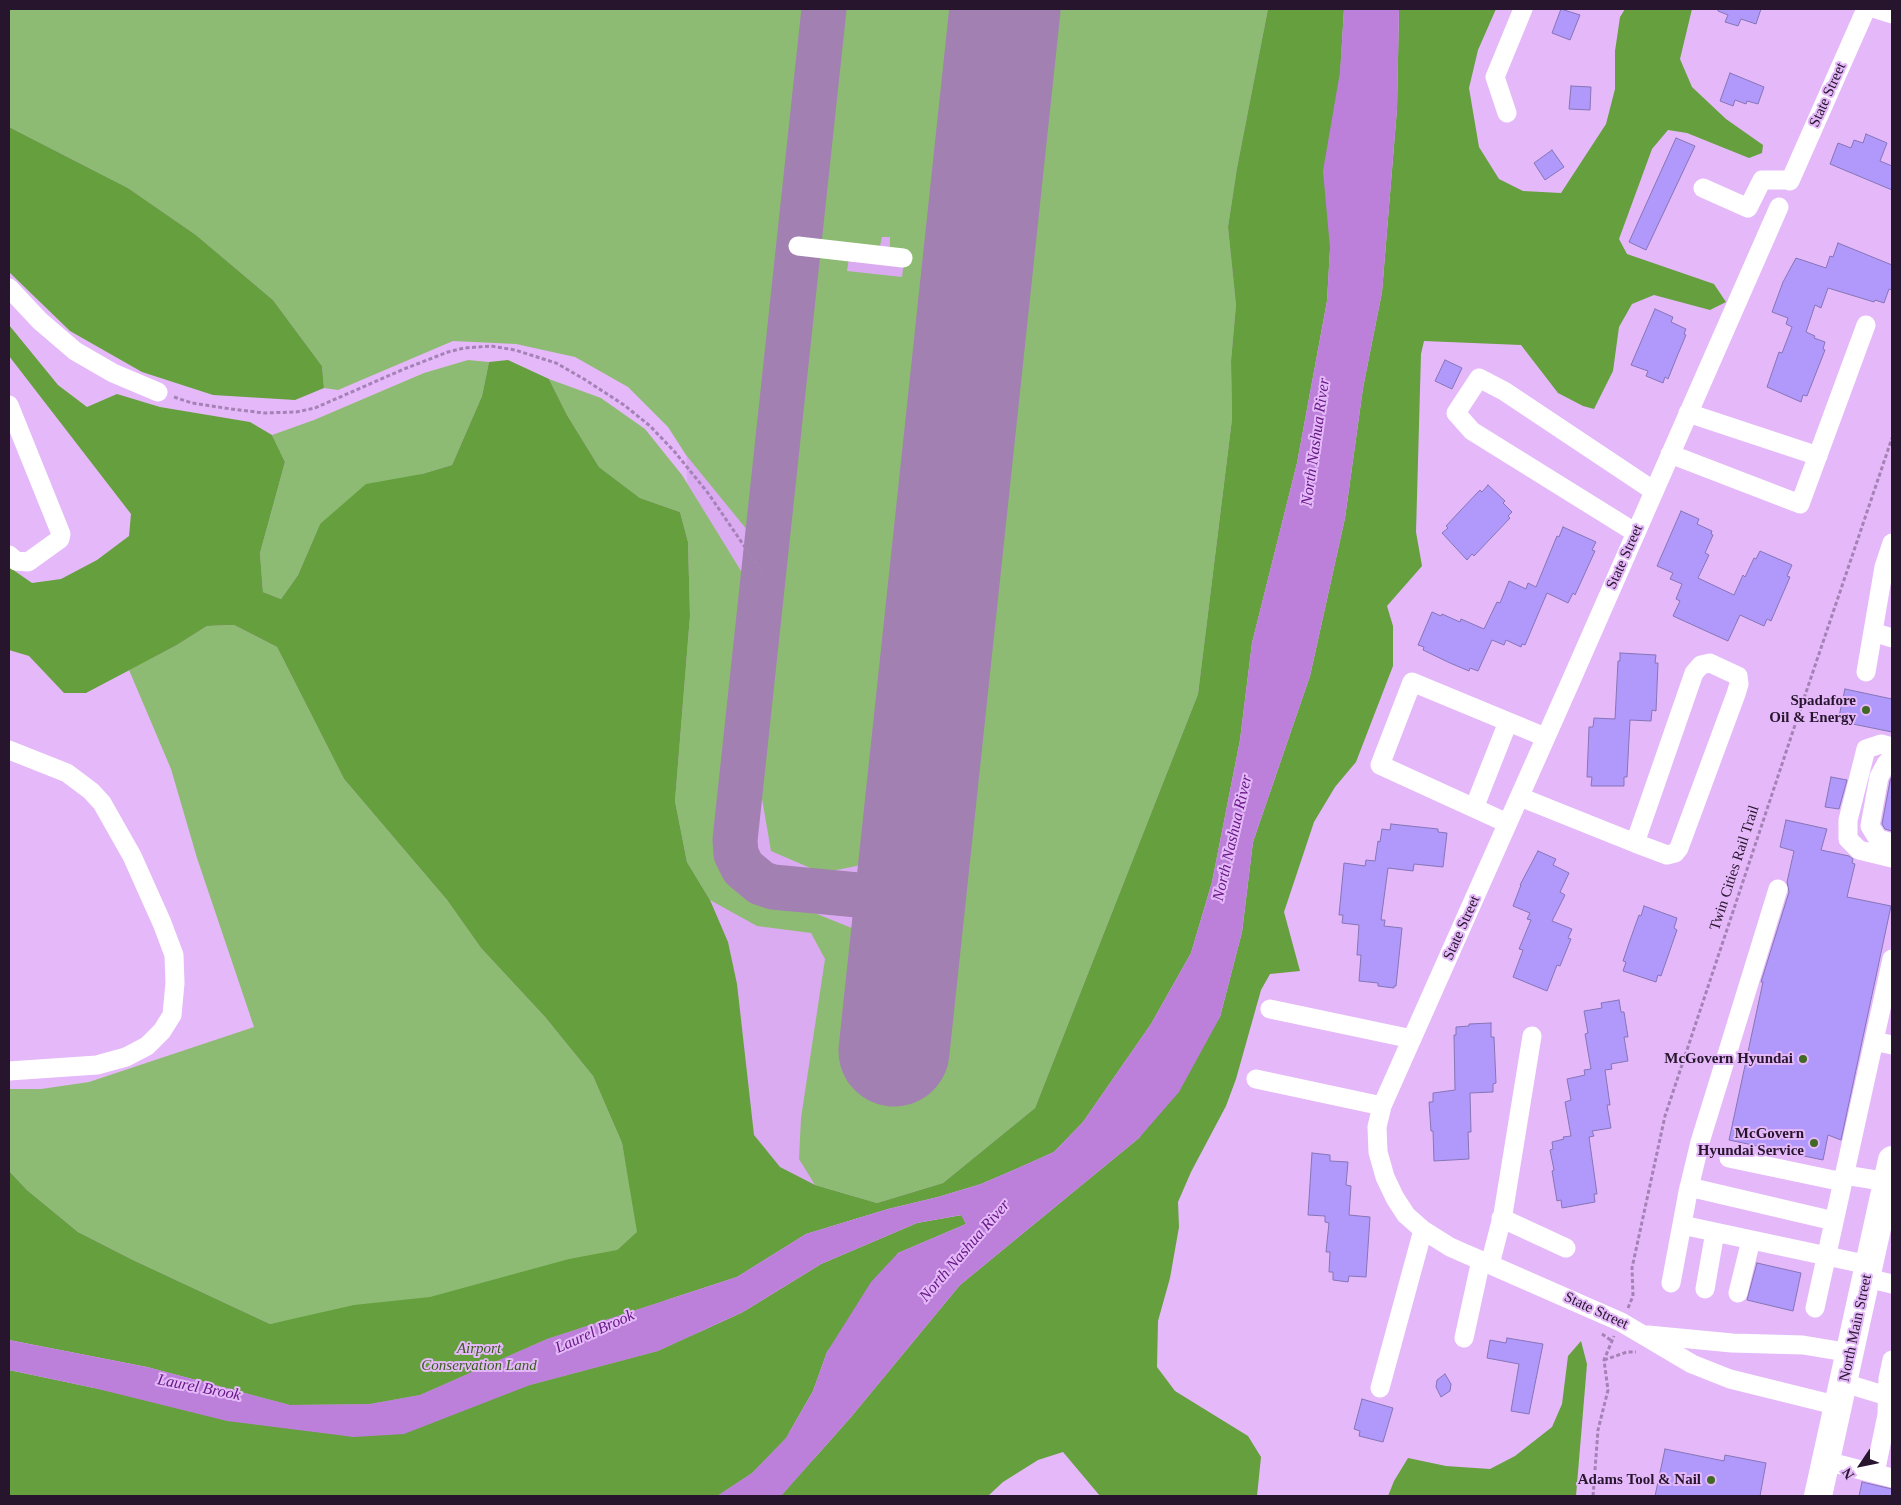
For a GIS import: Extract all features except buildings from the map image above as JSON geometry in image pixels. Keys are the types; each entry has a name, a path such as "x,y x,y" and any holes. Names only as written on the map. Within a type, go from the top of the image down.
{"highway":[{"name":"North Main Street","path":"1818,1496 1851,1353 1876,1276 1890,1171"}],"street":[{"path":"1506,113 1495,77 1523,9"},
{"name":"State Street","path":"1703,188 1748,208 1762,180 1790,180 1866,9"},
{"path":"1876,9 1892,14"},
{"name":"State Street","path":"1779,207 1382,1106 1377,1127 1378,1152 1385,1178 1406,1215 1423,1230 1450,1247 1590,1307 1640,1343 1707,1370 1757,1386 1841,1395 1887,1396"},
{"path":"798,246 903,258"},
{"path":"9,288 40,321 75,351 113,373 158,392"},
{"path":"1670,454 1800,504 1866,325"},
{"path":"1636,533 1472,431 1456,413 1479,378 1504,391 1654,491"},
{"path":"9,405 12,425 61,534 60,539 28,562 16,561 9,555"},
{"path":"1688,413 1818,456"},
{"path":"1866,672 1884,567 1892,543"},
{"path":"1872,632 1892,638"},
{"path":"1520,797 1635,843 1667,855 1675,854 1679,848 1736,694 1739,684 1738,676 1710,663 1701,665 1694,673 1635,843"},
{"path":"1507,824 1380,765 1412,682 1546,737"},
{"path":"1474,808 1508,722"},
{"path":"1892,747 1881,744 1866,749 1848,820 1848,839 1859,850 1892,858"},
{"path":"9,750 67,773 92,791 102,804 132,856 162,923 174,955 175,983 172,1015 162,1031 147,1046 126,1057 97,1065 9,1071"},
{"path":"1892,757 1879,777 1870,826 1878,839 1892,843"},
{"path":"1671,1283 1689,1187 1700,1142 1778,889"},
{"path":"1814,1308 1844,1179 1883,1043 1892,959"},
{"path":"1270,1009 1412,1039"},
{"path":"1464,1338 1501,1218 1532,1036"},
{"path":"1256,1079 1382,1106"},
{"path":"1729,1158 1844,1179 1890,1171"},
{"path":"1689,1187 1834,1221"},
{"path":"1501,1218 1566,1248"},
{"path":"1682,1225 1826,1257 1876,1276"},
{"path":"1380,1388 1423,1230"},
{"path":"1705,1290 1715,1232"},
{"path":"1738,1294 1751,1240"},
{"path":"1640,1343 1694,1341 1803,1345 1851,1353"},
{"path":"1826,1461 1883,1476 1887,1396 1892,1360"}],"path":[{"path":"158,392 192,403 231,409 264,413 296,412 315,408 448,352 464,348 491,346 515,350 556,363 624,405 650,426 674,451 708,493 764,575"},
{"name":"Twin Cities Rail Trail","path":"1626,1312 1633,1296 1632,1268 1665,1116 1892,438"},
{"path":"1593,1496 1598,1430 1608,1390 1604,1360 1612,1341 1599,1332"},
{"path":"1604,1360 1626,1352 1640,1343"}],"shaded area":[{"path":"677,9 1294,9 1162,786 779,1241 726,1126 690,616"}],"green space":[{"path":"9,9 809,9 752,536 686,455 668,427 628,387 575,357 516,344 453,341 338,390 324,388 322,366 273,300 196,235 128,188 9,127"},
{"path":"846,9 966,9 876,862 822,873 771,851 761,793 769,654 811,254 849,258 847,271 902,277 905,254 890,250 890,237 882,237 879,250 813,243 820,162 842,17"},
{"path":"1044,9 1268,9 1237,168 1228,227 1236,305 1231,361 1232,419 1198,694 1035,1108 943,1183 877,1203 815,1185 799,1159 801,1118 825,959 811,933 757,926 710,900 687,862 675,801 690,616 688,542 680,512 640,498 599,467 567,415 549,379 601,398 645,429 682,475 749,584 720,843 725,868 754,895 817,914 869,935 857,1051 933,1056"},
{"name":"Airport Conservation Land","path":"1268,9 1344,9 1327,301 1297,463 1252,643 1240,740 1212,882 1191,953 1151,1024 1083,1122 1054,1152 981,1184 888,1209 806,1234 737,1277 547,1339 420,1395 370,1404 290,1405 147,1367 9,1340 9,1171 27,1190 78,1232 270,1324 354,1305 430,1297 569,1259 617,1250 637,1232 622,1143 593,1076 545,1017 481,948 447,900 344,779 277,647 234,625 207,626 177,645 86,693 64,693 29,656 9,650 9,567 32,583 61,579 97,560 129,536 131,514 9,356 9,325 58,385 87,407 117,394 160,407 250,422 272,435 285,462 260,553 263,592 281,599 298,575 320,524 366,484 422,474 452,465 482,396 489,362 508,360 549,379 567,415 599,467 640,498 680,512 688,542 690,616 675,801 687,862 710,900 728,942 737,984 754,1135 780,1167 815,1185 877,1203 943,1183 1035,1108 1198,694 1232,419 1231,361 1236,305 1228,227 1237,168"},
{"path":"1399,9 1496,9 1478,50 1469,88 1479,147 1499,179 1523,191 1561,193 1606,124 1615,89 1615,51 1620,17 1625,9 1692,9 1680,59 1692,87 1726,119 1763,145 1762,153 1749,158 1687,133 1668,130 1652,149 1619,239 1627,254 1714,284 1726,302 1710,310 1654,295 1632,304 1619,327 1613,371 1594,409 1583,406 1558,393 1521,345 1424,341 1421,354 1416,532 1422,566 1387,606 1393,626 1393,666 1356,762 1335,787 1314,822 1284,912 1300,971 1270,974 1261,990 1236,1079 1226,1106 1191,1172 1178,1202 1179,1227 1170,1278 1158,1321 1157,1367 1175,1391 1248,1436 1261,1457 1257,1496 1100,1496 1063,1452 1038,1460 1003,1482 988,1496 781,1496 851,1417 960,1285 1139,1138 1220,1017 1242,932 1253,842 1310,676 1345,518 1363,388 1382,292 1397,109"},
{"path":"9,127 128,188 196,235 273,300 322,366 324,388 295,400 213,395 142,372 70,331 9,272"},
{"path":"468,360 489,362 482,396 452,465 422,474 320,524 298,575 281,599 263,592 260,553 285,462 272,435 314,420 424,373"},
{"name":"Airport Conservation Land","path":"234,625 277,647 344,779 447,900 481,948 545,1017 593,1076 622,1143 638,1232 618,1249 849,1496 105,1496 315,1315 270,1324 133,1260 78,1232 27,1190 9,1171 9,1089 41,1089 89,1082 254,1027 197,858 171,769 129,670 177,645 207,626"},
{"path":"962,1215 966,1224 898,1253 827,1352 813,1391 786,1438 752,1473 717,1496 9,1496 9,1370 227,1416 354,1437 530,1385 658,1351 743,1312 821,1264 917,1223"},
{"path":"1581,1341 1587,1364 1576,1496 1388,1496 1394,1481 1408,1458 1446,1466 1490,1469 1515,1456 1552,1427 1562,1404 1568,1356"}],"water":[{"path":"1344,9 1399,9 1397,109 1382,292 1363,388 1345,518 1310,676 1253,842 1242,932 1220,1017 1179,1092 1139,1138 960,1285 851,1417 781,1496 717,1496 752,1473 786,1438 813,1391 827,1352 871,1282 898,1253 966,1224 961,1215 917,1223 821,1264 743,1312 658,1351 530,1385 404,1434 354,1437 227,1421 94,1388 9,1370 9,1340 147,1367 290,1405 370,1404 420,1395 547,1339 737,1277 806,1234 888,1209 981,1184 1054,1152 1083,1122 1151,1024 1191,953 1212,882 1240,740 1252,643 1297,463 1327,301 1330,248 1323,171 1340,72"}],"taxiway":[{"path":"824,9 735,840 736,854 743,868 761,883 773,887 911,900"}],"runway":[{"path":"894,1051 1005,9"}],"place":[{"name":"Spadafore Oil & Energy","path":"1866,710"},
{"name":"McGovern Hyundai","path":"1803,1059"},
{"name":"McGovern Hyundai Service","path":"1814,1143"},
{"name":"Adams Tool & Nail","path":"1711,1480"}],"water label":[{"name":"North Nashua River","path":"1316,442"},
{"name":"North Nashua River","path":"1233,838"},
{"name":"North Nashua River","path":"965,1251"},
{"name":"Laurel Brook","path":"595,1332"},
{"name":"Laurel Brook","path":"199,1388"}]}
